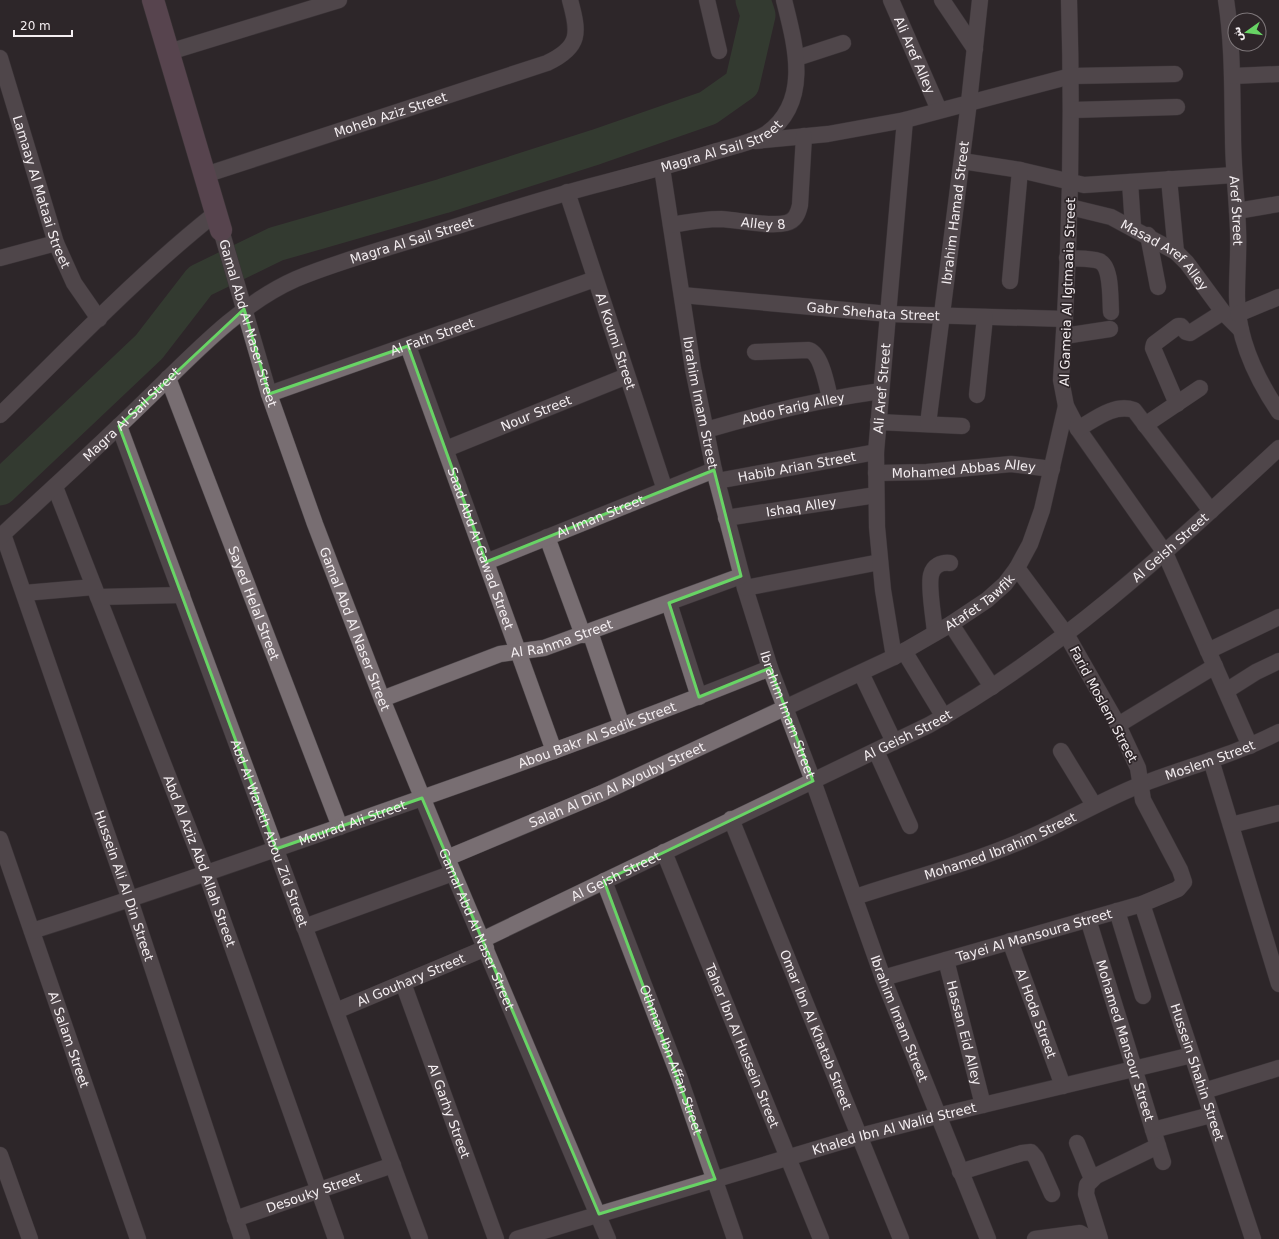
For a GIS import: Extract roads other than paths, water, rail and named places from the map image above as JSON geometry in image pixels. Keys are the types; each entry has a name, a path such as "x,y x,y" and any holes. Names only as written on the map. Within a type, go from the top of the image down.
{"street":[{"name":"Gamal Abd Al Naser Street","path":"154,0 269,394 315,524 382,699 422,798 599,1214 608,1239"},
{"path":"169,52 339,0"},
{"name":"Moheb Aziz Street","path":"205,175 547,62 563,55 575,37 576,22 570,0"},
{"path":"707,0 719,51"},
{"name":"Magra Al Sail Street","path":"2,535 55,487 168,378 244,309 295,280 336,264 567,192 662,168 750,142 766,134 780,121 790,105 797,82 797,58 784,0"},
{"name":"Ali Aref Alley","path":"891,0 939,110"},
{"path":"942,0 975,49"},
{"name":"Ibrahim Hamad Street","path":"928,424 962,161 980,0"},
{"name":"Al Gameia Al Igtmaaia Street","path":"1069,0 1072,110 1071,183 1061,380 1066,406 1078,429 1166,553 1250,746"},
{"name":"Aref Street","path":"1226,0 1233,76 1234,175 1237,212 1230,313 1241,330 1249,354 1260,379 1279,412"},
{"path":"797,58 843,43"},
{"name":"Lamaay Al Mataai Street","path":"0,58 3,78 56,243 74,283 99,319"},
{"path":"750,142 804,136 905,120 1071,76 1175,74"},
{"path":"1233,76 1279,74"},
{"path":"1072,110 1176,107"},
{"name":"Ali Aref Street","path":"905,120 876,452 876,495 880,562 899,654 944,717"},
{"name":"Alley 8","path":"671,225 700,220 721,219 777,224 785,224 792,221 798,215 800,206 804,136"},
{"path":"962,161 1020,170 1084,185 1234,175"},
{"name":"Ibrahim Imam Street","path":"662,168 693,369 715,476 743,582 770,668 813,781 884,978 937,1116 988,1239"},
{"path":"1010,281 1020,170"},
{"path":"1169,179 1176,252"},
{"path":"1130,182 1133,227"},
{"name":"Al Koumi Street","path":"567,192 665,490"},
{"path":"1237,212 1279,204"},
{"name":"Masad Aref Alley","path":"1070,207 1111,217 1148,235 1176,252 1187,262 1230,313"},
{"path":"0,415 185,237 219,221"},
{"path":"1148,235 1158,287"},
{"path":"0,258 56,243"},
{"path":"1067,258 1098,261 1106,266 1109,275 1111,312"},
{"name":"Al Fath Street","path":"269,394 595,279"},
{"name":"Gabr Shehata Street","path":"682,296 889,314 1065,320"},
{"path":"1177,404 1153,348 1154,344 1178,326 1181,326 1186,332 1190,333 1230,313 1279,297"},
{"path":"977,394 984,317"},
{"path":"1064,336 1110,329"},
{"name":"Saad Abd Al Gawad Street","path":"408,346 554,751"},
{"path":"755,352 808,350 814,352 818,358 830,398"},
{"name":"Nour Street","path":"446,449 627,376"},
{"name":"Sayed Helal Street","path":"168,378 340,827"},
{"path":"1145,425 1200,388"},
{"name":"Abdo Farig Alley","path":"706,430 750,417 830,398 881,391"},
{"name":"Atafet Tawfik","path":"785,708 899,654 951,624 987,600 1004,584 1018,568 1030,544 1042,510 1066,406"},
{"path":"1078,429 1114,409 1122,408 1134,410 1211,511"},
{"path":"878,422 962,426"},
{"name":"Abd Al Wareth Abou Zid Street","path":"119,426 420,1239"},
{"name":"Al Geish Street","path":"484,944 604,881 944,717 992,687 1066,634 1166,553 1279,448"},
{"name":"Habib Arian Street","path":"715,476 876,452"},
{"name":"Mohamed Abbas Alley","path":"876,473 927,472 1011,464 1052,469"},
{"name":"Al Iman Street","path":"486,562 665,490 715,476"},
{"name":"Abd Al Aziz Abd Allah Street","path":"55,487 206,873 320,1190 336,1239"},
{"name":"Ishaq Alley","path":"726,518 876,495"},
{"name":"Hussein Ali Al Din Street","path":"2,535 24,592 130,900 242,1239"},
{"path":"547,538 622,726"},
{"name":"Al Rahma Street","path":"382,699 500,654 544,648 669,603 743,582 880,562"},
{"path":"935,633 931,575 936,566 950,563"},
{"name":"Farid Moslem Street","path":"1018,568 1066,634 1118,725 1138,768 1140,784 1146,807 1180,870 1184,882 1182,886"},
{"path":"24,592 96,592 182,595"},
{"path":"669,603 699,697"},
{"path":"1208,651 1279,617"},
{"path":"951,624 992,687"},
{"path":"1226,691 1256,672 1279,661"},
{"path":"1118,725 1215,666"},
{"name":"Abou Bakr Al Sedik Street","path":"422,798 622,726 770,668"},
{"path":"861,673 894,742"},
{"name":"Salah Al Din Al Ayouby Street","path":"447,858 602,793 785,708"},
{"name":"Moslem Street","path":"1140,784 1250,746 1279,732"},
{"path":"876,750 910,826"},
{"path":"1061,750 1094,805"},
{"path":"1211,760 1230,825 1272,940 1279,984"},
{"name":"Mohamed Ibrahim Street","path":"855,896 997,851 1044,831 1094,805 1140,784"},
{"name":"Mourad Ali Street","path":"32,931 130,900 422,798"},
{"path":"1230,825 1279,813"},
{"name":"Omar Ibn Al Khatab Street","path":"731,819 901,1239"},
{"name":"Al Salam Street","path":"0,839 138,1239"},
{"name":"Taher Ibn Al Hussein Street","path":"664,852 821,1239"},
{"path":"304,927 453,873"},
{"name":"Othman Ibn Affan Street","path":"604,881 643,979 736,1239"},
{"name":"Tayei Al Mansoura Street","path":"884,978 1142,904 1182,886"},
{"name":"Hussein Shahin Street","path":"1142,904 1252,1239"},
{"path":"1117,911 1143,996"},
{"name":"Mohamed Mansour Street","path":"1088,919 1162,1162"},
{"name":"Al Hoda Street","path":"1010,941 1062,1086"},
{"name":"Al Gouhary Street","path":"336,1011 403,983 484,944"},
{"name":"Hassan Eid Alley","path":"946,960 983,1105"},
{"name":"Al Garhy Street","path":"403,983 496,1239"},
{"name":"Khaled Ibn Al Walid Street","path":"517,1239 860,1136 1192,1055"},
{"path":"1204,1091 1279,1068"},
{"path":"1153,1130 1211,1114"},
{"path":"1076,1143 1092,1178"},
{"path":"1100,1239 1086,1194 1087,1185 1092,1178 1158,1146"},
{"path":"960,1172 1022,1153 1031,1152 1036,1158 1052,1194"},
{"path":"0,1155 30,1239"},
{"name":"Desouky Street","path":"235,1220 393,1165"},
{"path":"1035,1239 1080,1234 1091,1239"}],"waterway":[{"path":"0,488 149,347 200,281 276,244 443,196 596,147 708,108 742,84 758,15 753,0"}]}
